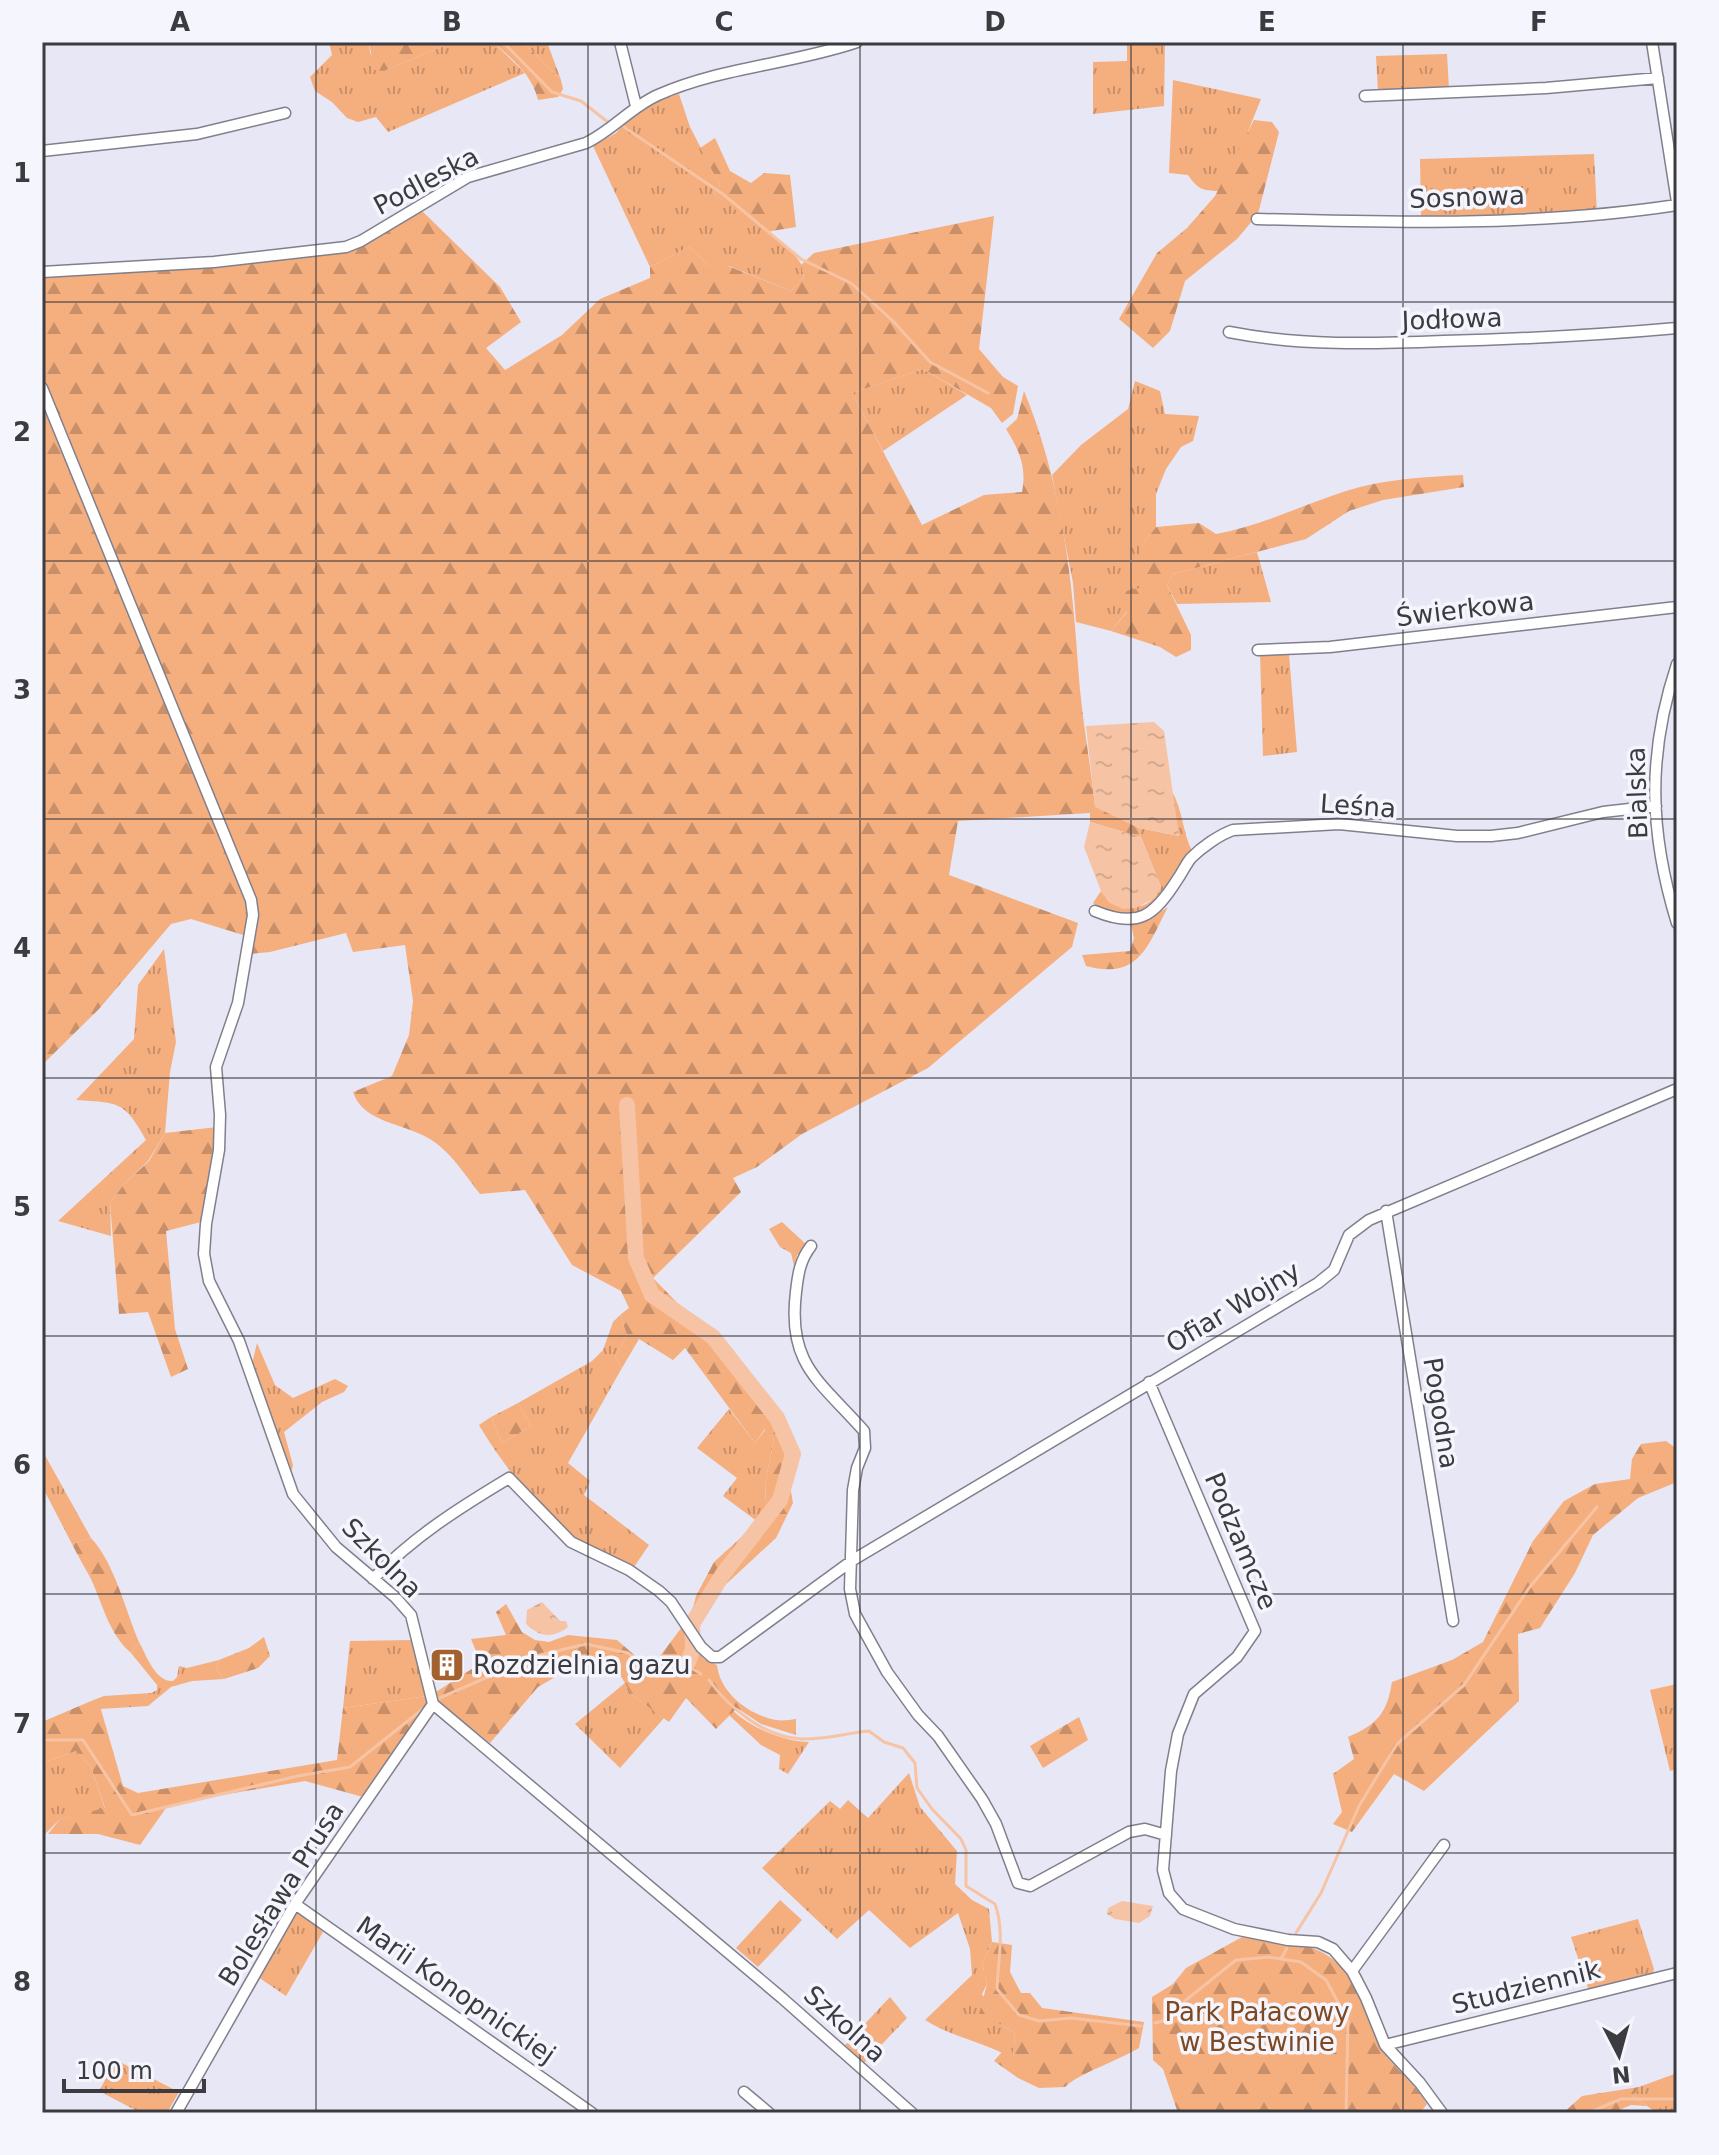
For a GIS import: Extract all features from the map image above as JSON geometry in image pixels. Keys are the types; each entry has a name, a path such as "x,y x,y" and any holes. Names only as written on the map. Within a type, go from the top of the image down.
{"street":[{"path":"620,42 629,88 636,106"},
{"name":"Podleska","path":"42,272 214,262 346,247 374,234 468,177 594,139 636,106 660,94 722,75 827,52 857,42"},
{"path":"1652,42 1677,204"},
{"path":"1365,96 1546,88 1658,78"},
{"path":"42,151 197,134 285,113"},
{"name":"Sosnowa","path":"1257,219 1375,222 1607,215 1677,204"},
{"name":"Jodłowa","path":"1229,332 1315,343 1395,343 1575,337 1677,328"},
{"name":"Szkolna","path":"42,388 251,900 253,915 238,1003 216,1067 219,1150 204,1254 209,1281 239,1341 293,1494 336,1547 395,1597 411,1615 433,1704 782,1998 912,2113"},
{"name":"Świerkowa","path":"1258,650 1330,647 1677,607"},
{"name":"Bialska","path":"1677,664 1657,737 1654,784 1664,867 1677,923"},
{"name":"Leśna","path":"1095,911 1111,918 1134,920 1147,914 1161,905 1190,859 1233,830 1339,824 1457,836 1491,836 1518,833 1603,812 1656,806"},
{"name":"Ofiar Wojny","path":"373,1579 398,1553 448,1515 509,1478 571,1542 629,1570 659,1591 671,1602 701,1647 712,1657 720,1657 853,1560 1318,1283 1334,1270 1349,1235 1369,1220 1677,1089"},
{"name":"Pogodna","path":"1386,1211 1453,1621"},
{"path":"811,1246 801,1259 793,1326 796,1345 804,1362 864,1431 866,1439 853,1490 850,1589 855,1614 871,1646 892,1680 938,1736 982,1799 996,1824 1018,1883 1030,1886 1129,1832 1145,1829 1166,1835"},
{"name":"Podzamcze","path":"1149,1382 1255,1631 1237,1657 1194,1694 1178,1734 1171,1771 1163,1870 1169,1893 1183,1909 1234,1929 1288,1940 1318,1942 1333,1949 1352,1971 1385,2045 1420,2083 1442,2113"},
{"name":"Bolesława Prusa","path":"176,2113 295,1904 433,1704"},
{"path":"1352,1971 1444,1845"},
{"name":"Marii Konopnickiej","path":"295,1904 592,2113"},
{"name":"Studziennik","path":"1385,2045 1677,1973"},
{"path":"744,2092 769,2113"}],"green space":[{"path":"329,42 369,42 370,53 384,71 453,42 493,42 525,73 388,132 376,117 358,122 347,118 332,102 315,91 310,77 332,55"},
{"path":"369,42 453,42 384,71 374,70"},
{"path":"493,42 523,42 561,80 563,89 558,97 538,100 526,75"},
{"path":"523,42 547,42 561,80"},
{"path":"1127,42 1165,42 1164,106 1093,114 1093,62 1127,61"},
{"path":"1447,54 1449,89 1378,92 1376,56"},
{"path":"1173,80 1261,99 1239,154 1218,191 1200,188 1188,175 1169,173"},
{"path":"679,94 690,127 720,185 714,194 786,246 801,264 804,277 791,291 729,266 710,266 689,247 650,267 593,146 616,133 633,114 653,102"},
{"path":"1254,120 1272,122 1279,132 1258,214 1237,239 1185,281 1170,331 1153,348 1119,319 1157,253 1187,228 1215,196"},
{"path":"715,138 730,171 751,183 764,173 790,175 796,227 766,232 714,194 720,185 700,148"},
{"path":"1594,154 1597,214 1421,216 1420,159"},
{"path":"420,209 500,287 521,322 486,348 505,370 562,335 600,299 650,278 650,267 689,247 710,266 728,266 791,291 804,277 801,265 814,253 994,216 979,349 1003,377 1018,386 1013,414 1002,423 991,408 923,369 852,393 922,525 984,495 1022,492 1021,459 1006,429 1017,419 1024,391 1047,458 1068,561 1081,701 1095,806 1139,828 1141,837 1090,822 1090,813 958,821 949,875 1078,923 1072,947 928,1068 802,1134 757,1167 733,1178 741,1192 653,1278 739,1366 781,1417 799,1457 789,1480 793,1503 776,1538 710,1599 696,1630 689,1623 696,1596 714,1562 758,1522 765,1506 766,1478 774,1440 765,1429 755,1443 685,1348 673,1360 639,1339 622,1368 615,1357 627,1335 620,1315 629,1308 621,1291 572,1265 525,1190 480,1194 438,1144 375,1116 358,1102 353,1092 392,1076 409,1035 413,1001 405,945 353,952 346,933 250,954 253,938 191,919 171,924 99,1009 42,1065 42,277 212,267 342,251"},
{"path":"923,369 967,395 883,451 852,393"},
{"path":"1135,381 1160,391 1165,414 1199,416 1193,441 1181,447 1166,469 1156,494 1156,527 1142,545 1146,588 1111,631 1076,622 1073,583 1052,475 1081,445 1128,409"},
{"path":"1463,475 1464,487 1383,500 1349,511 1306,539 1173,574 1167,585 1191,635 1191,650 1176,657 1160,647 1111,631 1127,612 1121,592 1145,587 1135,571 1142,545 1156,527 1199,523 1216,534 1249,526 1360,487 1404,479"},
{"path":"1257,552 1271,602 1177,604 1167,585 1173,574"},
{"path":"1260,654 1289,654 1297,752 1263,756"},
{"path":"1171,790 1192,851 1185,857 1160,904 1132,917 1105,912 1093,903 1101,891 1110,903 1139,906 1150,901 1161,887 1139,828 1179,836"},
{"path":"1168,907 1147,947 1130,964 1104,969 1086,966 1082,955 1130,951 1134,938 1131,924 1148,920"},
{"path":"164,949 176,1042 165,1133 148,1161 110,1203 111,1236 58,1221 146,1140 132,1117 118,1106 76,1100 134,1039 138,985"},
{"path":"217,1127 201,1222 166,1231 175,1329 188,1369 171,1377 148,1312 119,1314 110,1203 124,1184 149,1161 165,1133"},
{"path":"782,1222 807,1245 797,1255 794,1266 791,1253 780,1247 769,1229"},
{"path":"620,1315 627,1335 615,1357 622,1368 568,1463 590,1481 584,1495 649,1545 634,1567 590,1548 564,1531 523,1487 479,1425 491,1417 502,1443 531,1426 518,1403 592,1361 603,1350 613,1322"},
{"path":"257,1343 275,1385 293,1398 335,1379 348,1386 344,1392 322,1402 284,1432 293,1465 291,1474 252,1364"},
{"path":"518,1403 531,1426 502,1443 491,1417"},
{"path":"729,1409 755,1443 766,1429 774,1440 766,1478 765,1506 758,1522 723,1496 737,1478 697,1448"},
{"path":"1666,1441 1677,1449 1677,1482 1638,1498 1593,1535 1575,1573 1540,1628 1518,1634 1519,1701 1424,1791 1394,1774 1352,1832 1333,1824 1342,1812 1333,1774 1354,1759 1348,1737 1374,1722 1384,1710 1392,1682 1452,1660 1483,1642 1533,1541 1564,1501 1595,1484 1630,1479 1632,1459 1641,1444"},
{"path":"42,1450 91,1538 72,1544 42,1486"},
{"path":"91,1538 113,1574 139,1642 131,1653 112,1628 72,1544"},
{"path":"506,1604 522,1632 535,1640 549,1642 568,1635 617,1640 639,1659 654,1664 682,1627 704,1659 717,1665 724,1685 738,1701 766,1717 796,1719 796,1735 761,1724 737,1708 716,1729 686,1698 669,1722 632,1695 610,1658 583,1661 538,1687 490,1743 439,1702 436,1692 481,1663 471,1639 506,1635 496,1612"},
{"path":"264,1637 270,1656 258,1668 224,1679 216,1669 219,1660 249,1648"},
{"path":"411,1640 427,1696 343,1708 350,1641"},
{"path":"139,1642 156,1673 167,1680 173,1681 177,1677 179,1666 187,1668 219,1660 216,1669 224,1679 192,1681 171,1687 148,1706 100,1709 91,1701 104,1696 157,1690 157,1685 131,1653"},
{"path":"625,1683 632,1695 664,1718 620,1768 575,1724"},
{"path":"1677,1684 1677,1769 1670,1771 1650,1690"},
{"path":"427,1696 428,1705 363,1797 305,1781 199,1799 166,1808 140,1845 98,1834 48,1834 60,1819 105,1808 91,1767 76,1751 42,1763 42,1722 91,1701 100,1706 123,1786 138,1793 337,1760 343,1708"},
{"path":"733,1711 769,1733 809,1742 788,1774 779,1769 780,1755 761,1745 729,1715"},
{"path":"1079,1717 1088,1740 1043,1768 1030,1746"},
{"path":"76,1751 91,1767 105,1809 60,1819 42,1837 42,1763"},
{"path":"909,1773 920,1807 957,1851 955,1884 972,1900 989,1909 992,1942 982,1963 987,1984 982,1994 1000,2024 1015,2033 1013,2059 925,2020 972,1975 970,1949 958,1913 910,1948 869,1910 837,1939 762,1868 830,1801 840,1809 848,1800 868,1818"},
{"path":"780,1900 802,1920 758,1967 736,1948"},
{"path":"297,1911 323,1932 286,1996 258,1977"},
{"path":"1638,1919 1653,1973 1589,1991 1571,1937"},
{"name":"Park Pałacowy w Bestwinie","path":"1242,1937 1314,1949 1340,1966 1363,2002 1381,2048 1427,2104 1420,2113 1178,2113 1163,2069 1153,2060 1152,1997 1173,1984 1186,1968"},
{"path":"992,1942 1012,1945 1010,1972 1021,1993 1030,1993 1042,2008 1144,2022 1139,2048 1065,2087 1039,2088 994,2061 1002,2052 1013,2058 1015,2033 1000,2024 978,2018 987,1984 982,1963"},
{"path":"890,1997 907,2018 864,2063 845,2045"},
{"path":"116,2060 179,2092 167,2113 141,2113 99,2091"},
{"path":"1677,2073 1677,2113 1657,2113 1633,2096 1639,2087"},
{"path":"1639,2087 1633,2096 1647,2106 1631,2105 1612,2113 1563,2113 1582,2096"}],"water":[{"path":"1154,722 1164,731 1179,836 1139,828 1095,807 1086,726"},
{"path":"1090,822 1141,837 1161,887 1155,898 1136,908 1123,909 1110,903 1101,891 1084,847"},
{"path":"542,1602 560,1621 566,1621 568,1627 546,1635 526,1624 527,1610"},
{"path":"1122,1901 1153,1906 1150,1916 1139,1923 1115,1919 1107,1914 1108,1908"}],"waterway":[{"path":"503,42 552,92 581,101 609,123"},
{"path":"624,127 724,195 801,259 851,283 893,321 930,362 988,393"},
{"path":"627,1105 636,1258 652,1295 713,1337 777,1418 793,1454 780,1500 723,1574 692,1624 693,1649 687,1665"},
{"path":"1296,1933 1321,1893 1359,1806 1397,1744 1464,1685 1529,1588 1597,1507"},
{"path":"435,1700 536,1656 586,1644 628,1653 652,1669 684,1672 687,1665 701,1674"},
{"path":"709,1680 737,1710 774,1733 809,1739 869,1731 884,1742 903,1748 915,1763 917,1788 961,1839 966,1850 966,1886 995,1904 1000,1935 997,1989 1019,2015 1039,2021 1071,2018 1141,2026"},
{"path":"42,1740 83,1740 132,1815 350,1767 424,1708"},
{"path":"1281,1959 1287,1948"},
{"path":"1155,2023 1166,2020 1236,1960 1269,1957 1301,1962 1326,1980 1348,2021 1346,2113"},
{"path":"1588,2113 1621,2099 1677,2099"}],"place":[{"name":"Rozdzielnia gazu","path":"447,1665"}]}
